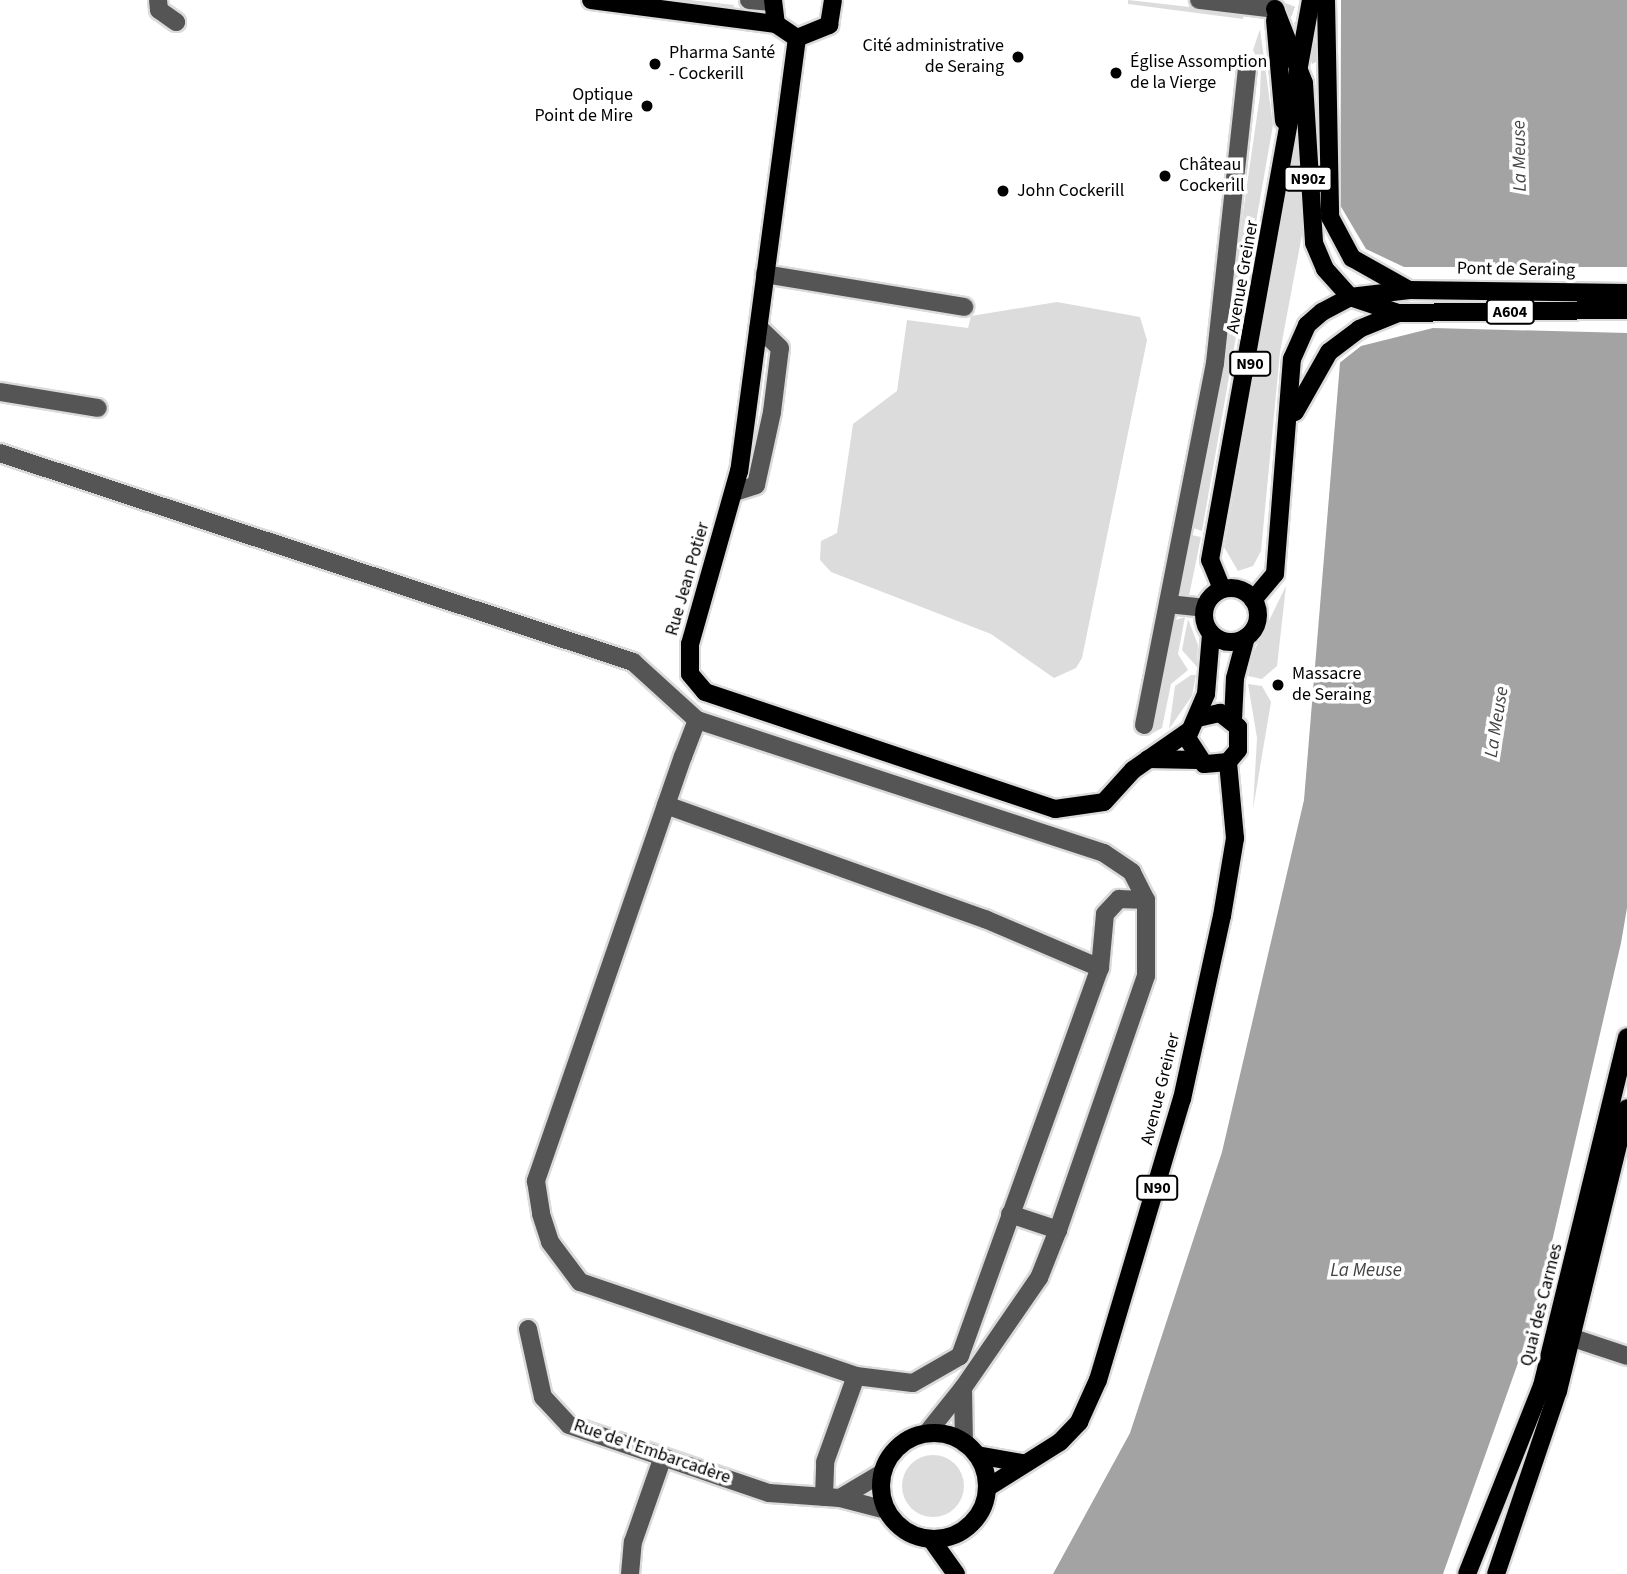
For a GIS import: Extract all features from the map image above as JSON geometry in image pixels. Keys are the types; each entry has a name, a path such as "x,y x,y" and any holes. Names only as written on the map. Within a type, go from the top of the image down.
{"main road":[{"path":"591,0 776,23 797,38 829,25 838,1"},
{"name":"Avenue Greiner","path":"1222,589 1210,560 1311,0"},
{"name":"N90z","path":"1326,0 1328,199 1339,239 1364,267 1410,290"},
{"path":"772,1 776,23"},
{"name":"N90z","path":"1274,4 1300,65 1311,229 1342,295"},
{"name":"Avenue Greiner","path":"1274,4 1287,134"},
{"name":"Rue Jean Potier","path":"797,38 735,492 688,659 690,674 705,692 1055,809 1104,802 1147,759 1193,724"},
{"name":"Pont de Seraing","path":"1342,295 1410,290 1625,302"},
{"path":"1254,600 1275,575 1297,341 1342,295 1398,313"},
{"name":"Pont de Seraing","path":"1398,313 1625,302"},
{"path":"1291,422 1312,374 1337,344 1398,313"},
{"path":"1147,759 1213,762 1240,742 1233,720 1235,678 1246,637 1258,616 1254,600 1240,589 1222,589 1205,608 1212,634 1193,724"},
{"path":"1212,634 1228,642 1246,637"},
{"path":"1193,724 1212,712 1233,720"},
{"name":"Avenue Greiner","path":"987,1488 1022,1463 1060,1442 1079,1422 1098,1380 1182,1099 1230,878 1234,809 1193,724"},
{"name":"Quai des Carmes","path":"1468,1574 1542,1386 1627,1037"},
{"name":"Quai des Carmes","path":"1496,1574 1573,1338 1627,1108"},
{"path":"971,1449 987,1488 979,1513 960,1532 932,1539 913,1535 886,1510 882,1473 898,1447 927,1433 1022,1463"},
{"path":"956,1573 960,1532"},
{"path":"932,1539 956,1573"}],"street":[{"path":"158,0 159,10 176,22"},
{"path":"749,0 772,1"},
{"path":"1199,0 1274,4"},
{"path":"1143,725 1215,363 1247,68"},
{"path":"765,274 964,307"},
{"path":"735,492 756,485 772,412 780,348 758,327"},
{"path":"0,392 98,408"},
{"path":"0,453 633,662 697,720 1104,853 1132,872 1146,900 1146,976 1058,1230 1039,1278 963,1388 927,1433"},
{"path":"1168,604 1205,608"},
{"path":"697,720 536,1181 550,1242 580,1282 856,1376 913,1383 960,1356 1100,968 1105,914 1119,898 1146,900"},
{"path":"666,805 985,919 1100,968"},
{"path":"1010,1214 1058,1230"},
{"name":"Rue de l'Embarcadère","path":"528,1329 538,1384 558,1416 663,1457 769,1493 832,1497 886,1510"},
{"path":"1573,1338 1627,1356"},
{"path":"856,1376 825,1462 832,1497 882,1473"},
{"path":"963,1388 971,1449"},
{"path":"630,1574 633,1542 663,1457"}],"shaded area":[{"path":"653,0 690,0 734,5 733,10"},
{"path":"1128,0 1243,13 1243,19 1128,4"},
{"path":"1260,29 1273,125 1202,531 1190,527 1222,358 1260,95 1261,67 1253,50"},
{"path":"1300,118 1307,208 1280,352 1261,551 1253,566 1238,571 1224,547"},
{"path":"1057,302 1140,317 1147,340 1082,658 1076,668 1054,678 991,634 831,572 820,560 821,541 837,533 853,424 897,391 907,320 968,328 971,316"},
{"path":"1187,534 1201,537 1188,601 1178,590"},
{"path":"1286,586 1277,666 1262,679 1248,676 1253,653"},
{"path":"1185,617 1178,654 1188,670 1171,684 1162,728 1151,734 1173,621"},
{"path":"1188,619 1198,645 1197,667 1182,650"},
{"path":"1191,675 1196,675 1192,696 1169,729 1175,686"},
{"path":"1248,684 1262,686 1271,702 1253,809 1257,738"},
{"path":"927,1455 939,1455 955,1464 962,1474 962,1498 955,1508 939,1517 927,1517 916,1512 907,1503 902,1492 902,1480 907,1469 916,1460"}],"water":[{"name":"La Meuse","path":"1341,0 1627,0 1627,908 1621,943 1535,1315 1443,1574 1053,1574 1130,1433 1222,1152 1304,800 1340,363"}],"pier":[{"path":"1340,205 1366,249 1404,267 1627,267 1627,333 1433,328 1361,346 1337,365"}],"tunnel":[{"path":"1275,9 1302,19 1325,71"}],"place":[{"name":"Cité administrative de Seraing","path":"1018,57"},
{"name":"Pharma Santé - Cockerill","path":"655,64"},
{"name":"Église Assomption de la Vierge","path":"1116,73"},
{"name":"Optique Point de Mire","path":"647,106"},
{"name":"Château Cockerill","path":"1165,176"},
{"name":"John Cockerill","path":"1003,191"},
{"name":"Massacre de Seraing","path":"1278,685"}]}
